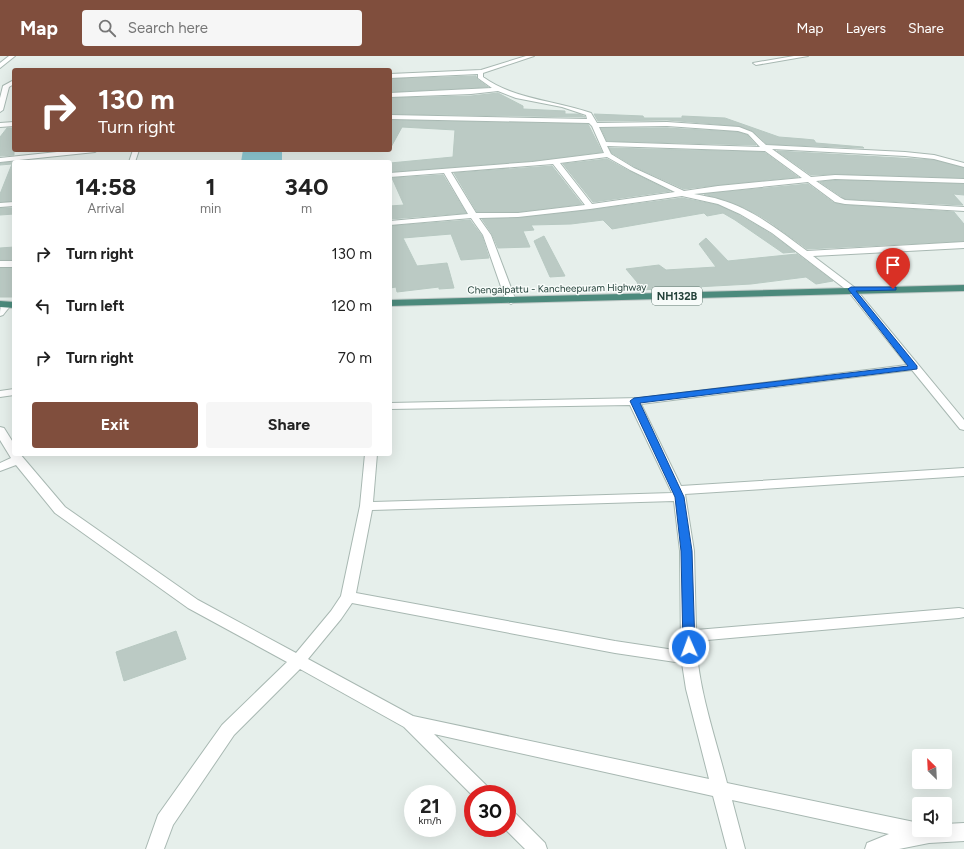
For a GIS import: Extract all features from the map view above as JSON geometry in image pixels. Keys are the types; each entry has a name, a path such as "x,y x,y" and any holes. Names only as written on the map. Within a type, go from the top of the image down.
{"highway":[{"name":"Chengalpattu - Kancheepuram Highway","path":"392,302 511,301 778,294 851,289 964,288"}],"street":[{"path":"0,66 12,56"},
{"path":"392,76 481,72 531,56"},
{"path":"756,63 805,56"},
{"path":"481,72 480,77 484,81 518,97 589,114 608,155"},
{"path":"0,110 6,86 12,83"},
{"path":"392,95 471,92 499,89"},
{"path":"392,117 667,124 739,129 750,133 766,148 838,200 845,202 964,209"},
{"path":"0,125 12,124"},
{"path":"604,144 766,148 905,154 934,157 964,165"},
{"path":"0,160 77,152"},
{"path":"392,175 608,155 632,169 685,194 720,202 743,212 775,231 851,289 964,427"},
{"path":"555,161 590,207"},
{"path":"446,170 474,217 487,235 511,301"},
{"path":"392,223 463,216 518,215 590,207 718,188 835,177 964,181"},
{"path":"0,205 12,204"},
{"path":"806,254 964,245"},
{"path":"0,264 12,264"},
{"path":"0,313 7,305"},
{"path":"392,406 634,401 914,367"},
{"path":"0,394 12,392"},
{"path":"634,401 678,493 687,551 690,658 694,689 736,849"},
{"path":"0,430 12,451"},
{"path":"0,467 15,456 60,510 193,604 410,722 912,831"},
{"path":"155,849 165,821 228,730 298,662 336,615 348,597 366,506 371,456"},
{"path":"366,506 678,493 964,472"},
{"path":"348,597 615,647 690,658"},
{"path":"689,636 959,613"},
{"path":"410,722 473,785"},
{"path":"516,827 538,849"},
{"path":"952,833 964,832"},
{"path":"874,849 883,845 916,837"}],"water":[{"path":"243,152 282,152 282,160 241,160"}],"building":[{"path":"476,76 477,79 488,87 392,92 392,79"},
{"path":"498,93 523,106 523,109 565,111 565,114 579,114 585,117 392,114 392,98 471,96"},
{"path":"594,114 643,116 644,118 682,118 682,116 725,118 779,137 814,140 816,143 864,148 767,144 753,131 739,126 667,120 598,121"},
{"path":"392,120 588,124 602,152 532,161 392,172 392,163 453,157 455,130 402,127 392,145"},
{"path":"7,128 12,128 12,152 14,152 14,155 0,156 0,137"},
{"path":"601,128 667,128 738,132 747,135 756,145 607,141"},
{"path":"609,148 764,152 798,177 684,189 635,167 612,153"},
{"path":"777,151 934,160 964,168 964,178 835,174 811,175"},
{"path":"607,159 670,191 593,202 563,164"},
{"path":"12,162 12,164 0,165 0,163"},
{"path":"12,164 12,201 0,202 0,194"},
{"path":"552,166 582,204 518,212 477,212 454,173"},
{"path":"443,175 466,213 392,219 392,206 404,205 392,178"},
{"path":"835,180 964,184 964,195 953,194 963,205 845,199 820,182"},
{"path":"808,184 834,203 954,212 964,224 964,241 807,249 767,220 745,208 704,194"},
{"path":"682,198 718,205 739,215 771,234 795,252 783,253 723,213 707,216 704,213 612,229 603,220 571,224 531,225 534,230 523,231 530,247 498,248 492,234 482,219 518,218"},
{"path":"0,208 12,208 12,214 0,215"},
{"path":"470,220 482,236 489,258 461,260 451,234 403,238 417,266 447,263 454,288 439,289 439,287 397,292 396,287 392,288 392,226"},
{"path":"544,236 565,276 550,277 534,241"},
{"path":"706,238 728,261 797,254 833,281 816,284 806,277 751,284 640,290 637,282 626,269 659,265 666,270 716,267 699,244"},
{"path":"12,247 12,260 0,260 0,248"},
{"path":"0,268 12,268 12,297 0,297"},
{"path":"176,631 186,659 124,681 116,652"}],"route":[{"path":"689,647 687,551 680,497 634,401 914,367 851,289 893,289"}]}
